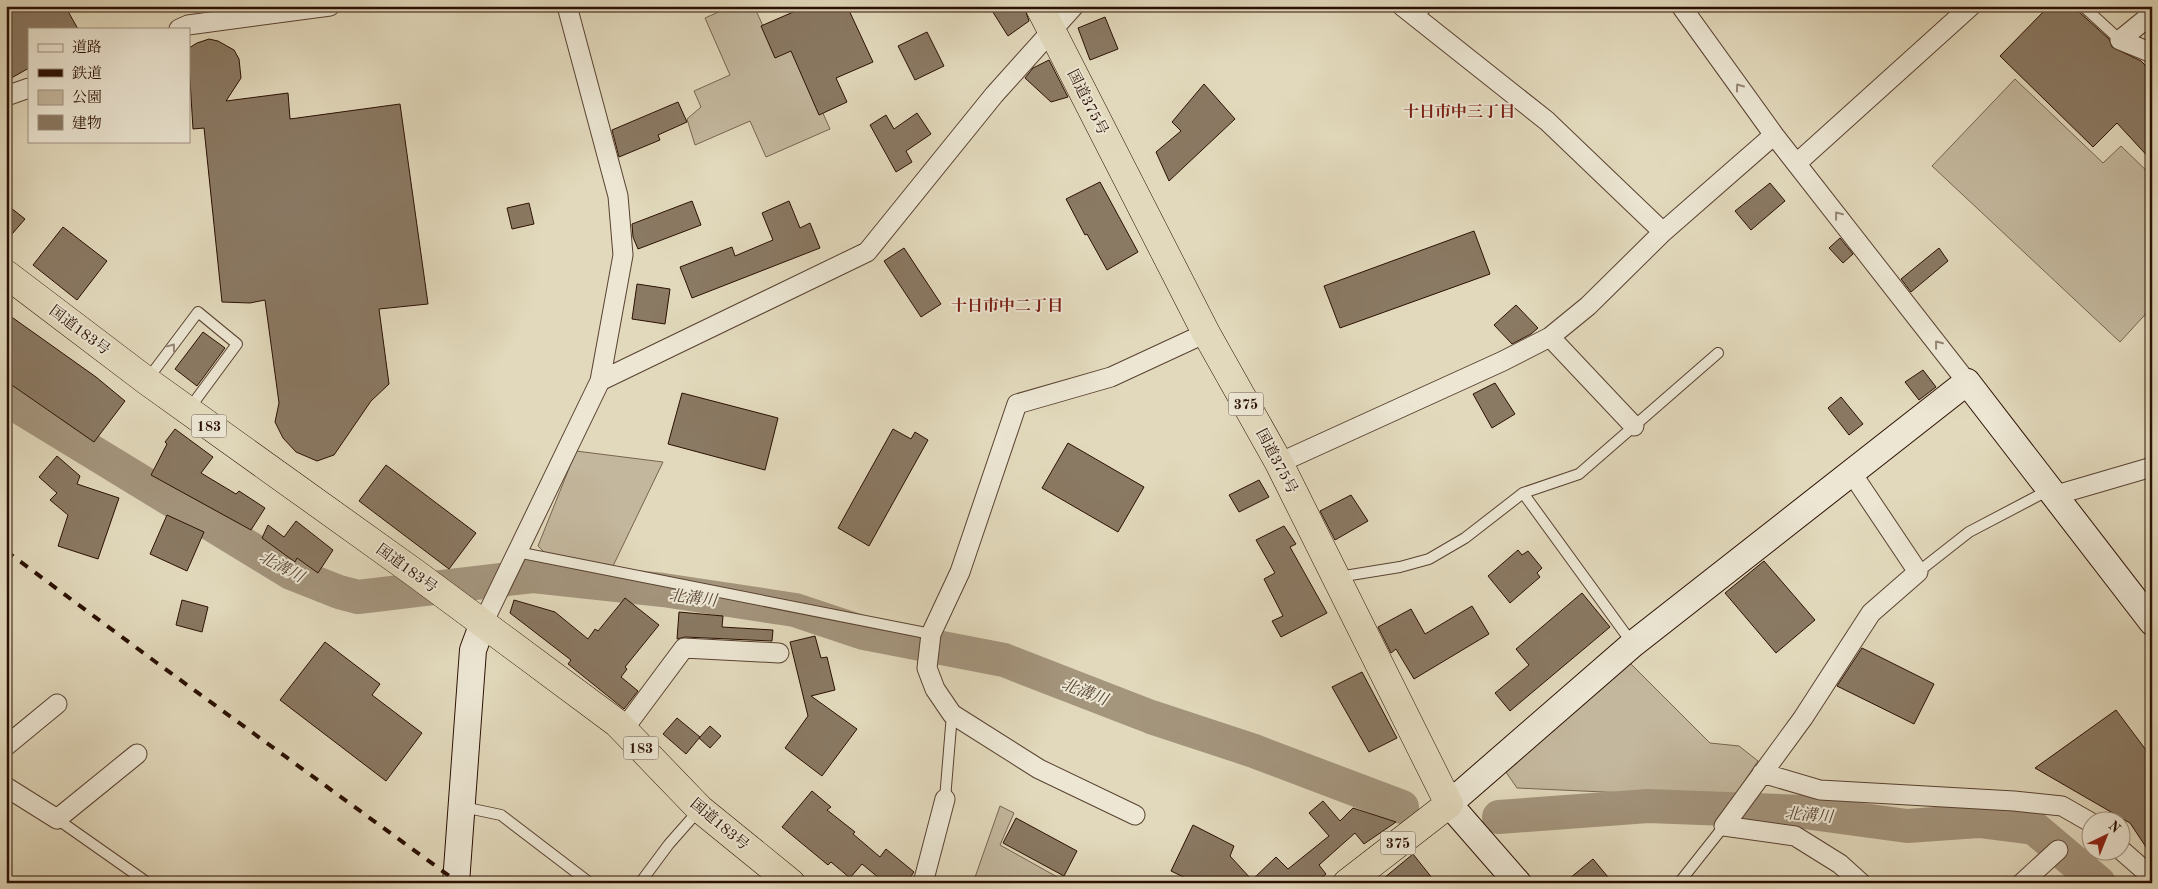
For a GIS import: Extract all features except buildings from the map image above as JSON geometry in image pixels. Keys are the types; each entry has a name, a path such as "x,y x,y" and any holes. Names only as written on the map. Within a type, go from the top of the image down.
{"highway":[{"name":"国道375号","path":"1039,6 1206,333 1279,463 1449,804"},
{"name":"国道183号","path":"6,274 146,381 415,573 617,723 700,809 792,883"},
{"name":"375","path":"1347,883 1449,804"}],"street":[{"path":"181,28 188,25 280,10 330,6"},
{"path":"456,883 473,650 482,623 600,381 623,254 618,196 567,6"},
{"path":"600,381 867,252 994,95 1074,6"},
{"path":"1681,6 1774,135 1797,162 2152,622"},
{"path":"1797,162 1971,6"},
{"path":"1415,10 1547,121 1663,232"},
{"path":"2152,14 2120,40 2152,53"},
{"path":"6,96 28,88"},
{"path":"1279,463 1503,361 1550,337 1588,306 1663,232 1774,135"},
{"path":"1135,815 1039,769 952,714 935,688 927,668 929,644 960,572 1018,404 1111,377 1206,333"},
{"path":"1550,337 1634,426"},
{"path":"1518,883 1449,804 1632,644 1967,382"},
{"path":"2053,493 2152,467"},
{"path":"1851,472 1918,572 1871,613 1803,718 1724,826 1796,836 1840,864 1860,883"},
{"path":"623,730 684,648 779,653"},
{"path":"6,746 56,704"},
{"path":"6,787 57,819 137,754"},
{"path":"1762,773 1820,790 2014,800 2062,806 2080,816"},
{"path":"923,883 946,799"},
{"path":"2022,883 2058,850"},
{"path":"2130,858 2152,877"}],"lane":[{"path":"2083,6 2120,40"},
{"path":"146,381 198,312 237,344 188,410"},
{"path":"1337,577 1400,567 1429,559 1465,538 1523,493 1579,474 1718,353"},
{"path":"1523,493 1632,644"},
{"path":"1918,572 1969,532 2053,493"},
{"path":"514,558 929,644"},
{"path":"946,799 952,714"},
{"path":"461,807 501,815 590,883"},
{"path":"640,883 667,846 700,809"},
{"path":"57,819 148,883"},
{"path":"1679,883 1724,826"}],"green space":[{"path":"732,6 754,6 775,53 793,46 830,129 766,157 750,121 695,145 687,119 701,107 694,91 730,75 705,18"},
{"path":"2015,79 2103,163 2121,146 2152,176 2152,307 2120,342 1932,166"},
{"path":"576,451 663,462 613,566 545,553 538,546"},
{"path":"1628,661 1710,743 1739,746 1758,761 1733,798 1517,788 1501,765"},
{"path":"1000,806 1014,813 1000,845 1068,883 973,883"}],"waterway":[{"name":"北溝川","path":"6,399 291,573 339,592 358,597 533,576 663,590 795,610 864,633 1004,660 1151,717 1254,751 1402,807"},
{"name":"北溝川","path":"1499,817 1648,806 1804,812 1907,826 1979,821 2034,828 2099,883"}],"railway":[{"path":"6,551 459,883"}],"district":[{"name":"十日市中三丁目","path":"1459,111"},
{"name":"十日市中二丁目","path":"1007,305"}]}
